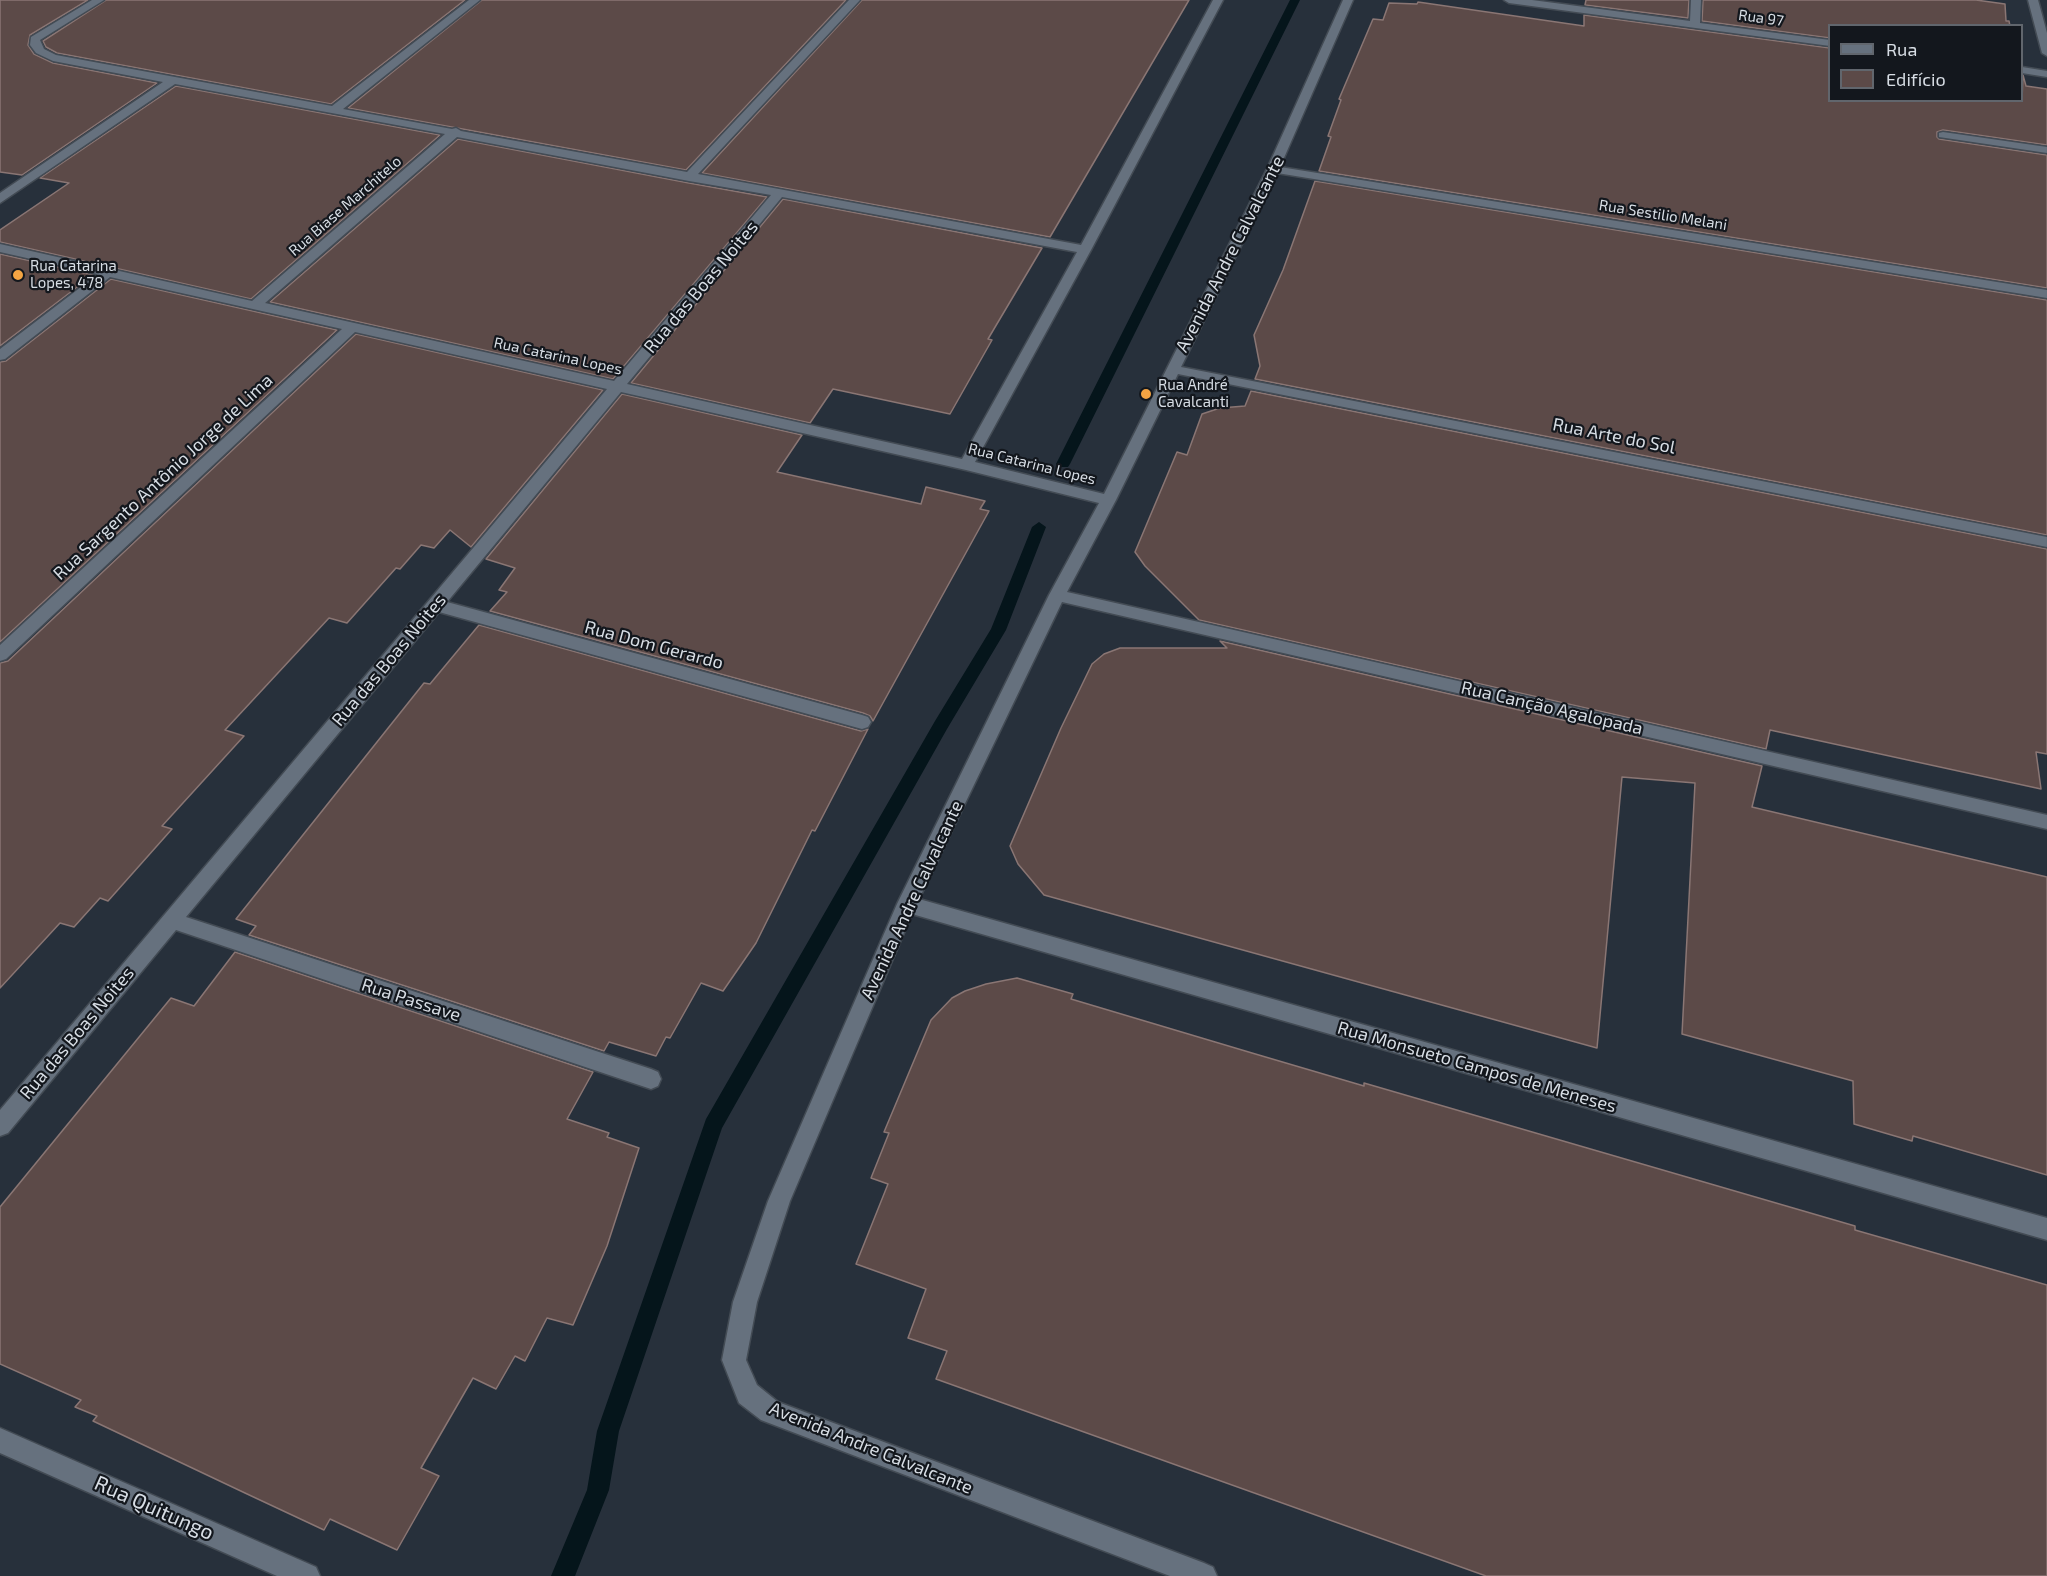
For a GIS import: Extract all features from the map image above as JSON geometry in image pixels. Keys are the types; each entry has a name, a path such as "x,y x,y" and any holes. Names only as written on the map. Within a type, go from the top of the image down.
{"street":[{"path":"99,0 35,39 35,45 40,51 53,58 456,131 778,194 1085,250"},
{"path":"334,110 476,0"},
{"path":"689,177 855,0"},
{"path":"966,465 1085,250 1218,0"},
{"name":"Avenida Andre Calvalcante","path":"1191,1574 770,1411 748,1394 734,1360 745,1302 779,1202 907,904 1057,595 1108,500 1273,169 1348,0"},
{"name":"Rua 97","path":"1509,0 1828,43"},
{"path":"1695,24 1696,0"},
{"path":"2033,0 2047,53"},
{"path":"2023,70 2047,74"},
{"path":"0,200 173,80"},
{"name":"Rua Biase Marchitelo","path":"255,305 456,131"},
{"path":"1942,135 2047,150"},
{"name":"Rua Sestilio Melani","path":"1273,169 2047,294"},
{"name":"Rua das Boas Noites","path":"0,1125 778,194"},
{"name":"Rua Catarina Lopes","path":"0,248 966,465 1108,500"},
{"path":"0,356 108,272"},
{"name":"Rua Sargento Antônio Jorge de Lima","path":"0,655 352,327"},
{"name":"Rua Arte do Sol","path":"1172,369 2047,542"},
{"name":"Rua Canção Agalopada","path":"1057,595 2047,822"},
{"name":"Rua Dom Gerardo","path":"435,605 862,722"},
{"name":"Rua Monsueto Campos de Meneses","path":"907,904 2047,1229"},
{"name":"Rua Passave","path":"171,920 651,1079"},
{"name":"Rua Quitungo","path":"0,1440 307,1576"}],"building":[{"path":"0,0 88,0 30,35 28,45 34,54 53,63 157,83 22,175 0,172"},
{"path":"106,0 465,0 331,104 57,53 46,47 43,41"},
{"path":"482,0 846,0 686,170 348,108"},
{"path":"862,0 1189,0 1050,237 702,173"},
{"path":"1586,0 1689,0 1688,18 1585,5"},
{"path":"1703,0 1976,0 2005,4 2006,21 2009,21 2010,24 1828,24 1828,38 1702,21"},
{"path":"1418,2 1584,26 1584,15 1828,48 1828,102 2023,102 2023,75 2026,86 2047,89 2047,145 1943,130 1937,132 1937,137 2047,155 2047,288 1319,171 1331,137 1328,136 1341,100 1339,99 1373,19 1383,20 1389,3 1417,4"},
{"path":"176,86 440,135 251,299 0,242 0,230 69,183 40,178"},
{"path":"458,139 767,197 613,379 270,302"},
{"path":"1315,181 2047,300 2047,535 1255,379 1260,366 1254,335 1283,270"},
{"path":"783,199 1042,248 988,339 992,340 950,414 833,389 810,423 631,383"},
{"path":"0,254 93,275 0,346"},
{"path":"111,279 337,330 0,642 0,362 6,361"},
{"path":"356,334 603,390 471,547 450,530 434,548 421,545 400,569 396,568 347,623 329,618 225,730 244,736 162,826 172,829 108,901 100,898 74,927 60,923 0,988 0,663 8,661"},
{"path":"1251,391 2047,549 2047,754 2036,752 2041,789 1770,730 1766,749 1199,620 1145,566 1135,552 1177,452 1187,455 1202,414 1220,408 1245,406"},
{"path":"622,394 802,435 777,472 921,504 926,487 985,501 980,509 989,511 873,721 870,716 863,713 490,611 507,592 499,590 515,568 486,559"},
{"path":"479,625 861,731 868,729 815,831 812,830 756,943 723,991 701,983 670,1038 666,1037 656,1056 609,1042 604,1051 249,935 256,926 236,919 424,683 430,684"},
{"path":"1220,641 1762,766 1752,807 2047,877 2047,1175 1913,1136 1912,1141 1854,1124 1853,1081 1682,1034 1695,783 1622,777 1597,1048 1044,895 1018,864 1010,846 1061,728 1092,664 1104,654 1120,648 1227,648"},
{"path":"235,952 593,1072 567,1119 609,1133 607,1137 639,1148 607,1246 573,1325 547,1318 525,1361 515,1356 496,1389 473,1378 421,1468 439,1476 397,1550 330,1519 324,1530 245,1493 93,1421 97,1416 75,1407 81,1400 0,1364 0,1207 171,998 194,1006"},
{"path":"1017,978 1073,994 1071,999 1252,1053 1364,1086 1364,1083 1855,1226 1855,1230 2047,1285 2047,1576 1486,1576 936,1379 947,1351 908,1338 926,1289 856,1264 888,1184 871,1178 889,1133 884,1132 931,1020 952,998 965,991"}],"waterway":[{"path":"1063,464 1295,0"},
{"path":"563,1576 598,1490 608,1431 713,1125 941,725 998,630 1039,527"}],"place":[{"name":"Rua Catarina Lopes, 478","path":"18,275"},
{"name":"Rua André Cavalcanti","path":"1146,394"}]}
